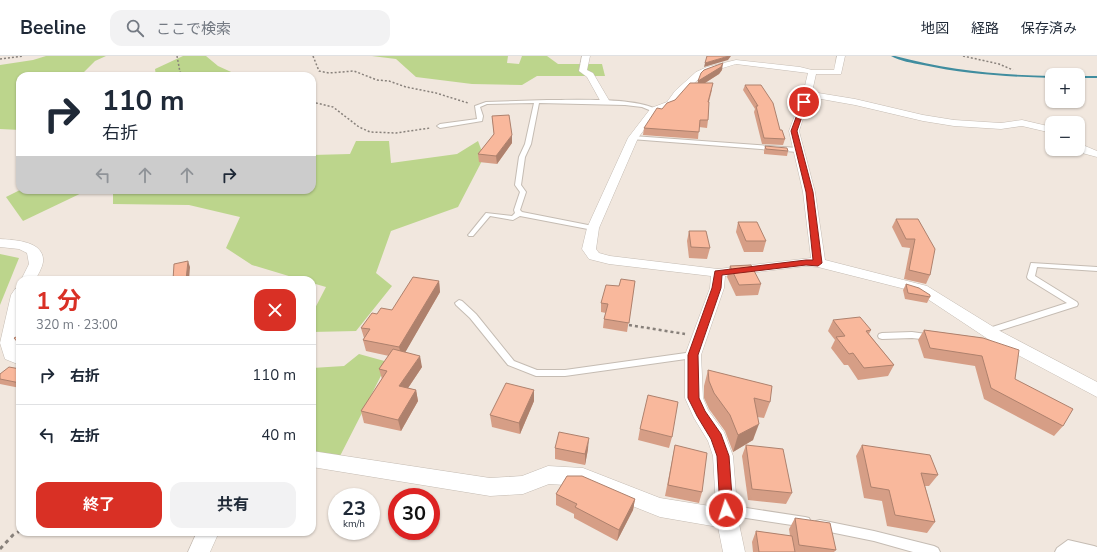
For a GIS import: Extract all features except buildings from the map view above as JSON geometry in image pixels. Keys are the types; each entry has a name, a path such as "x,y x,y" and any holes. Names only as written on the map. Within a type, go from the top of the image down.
{"street":[{"path":"586,56 583,71 590,75 605,102"},
{"path":"841,56 838,72 812,72 800,69 746,63 729,63 699,74 678,93 670,104 654,110 633,138 593,228 590,249 594,256 609,260 718,273 806,262 818,263 922,288 990,338 1014,346 1097,390"},
{"path":"812,72 807,94 794,131 809,192 818,263"},
{"path":"807,94 855,102 930,119 1001,126 1022,123 1045,128"},
{"path":"1085,150 1097,154"},
{"path":"0,243 28,247 34,253 37,260 30,276"},
{"path":"718,273 716,288 693,355 694,398 700,413 717,438 723,456 727,514 734,552"},
{"path":"16,304 8,344 11,355 16,357"},
{"path":"316,460 490,487 523,485 548,475 583,477 660,507 727,514"},
{"path":"199,552 206,536"}],"lane":[{"path":"440,126 480,120 477,106 486,102 605,102 641,104 654,110"},
{"path":"519,214 517,210 523,192 518,185 522,157 528,144 537,102"},
{"path":"633,138 798,150"},
{"path":"471,235 488,214 513,218 519,214 593,228"},
{"path":"990,338 1074,304 1031,277 1034,265 1097,269"},
{"path":"459,303 473,316 511,363 536,373 565,373 693,355"},
{"path":"882,336 912,335 936,338"},
{"path":"727,514 823,525 874,536 934,552"},
{"path":"1061,552 1068,546 1094,552"}],"path":[{"path":"0,59 23,56"},
{"path":"177,56 180,72"},
{"path":"312,56 315,58 318,70 322,72 354,71 377,80 389,81 406,87 436,93 477,106"},
{"path":"963,56 999,64 1013,70"},
{"path":"316,102 326,103 333,106 361,129 370,131 396,133 440,126"},
{"path":"629,325 699,336"},
{"path":"0,549 16,534"}],"green space":[{"path":"46,56 106,56 95,61 84,72 16,72 16,130 0,129 0,65 33,60"},
{"path":"183,56 206,56 218,66 231,72 155,72 155,69"},
{"path":"372,56 508,56 507,63 519,64 522,56 547,56 558,64 602,64 605,76 537,76 522,85 472,84 416,77 396,59"},
{"path":"356,141 389,141 391,163 457,154 478,141 484,157 458,207 391,231 376,273 392,286 356,331 316,332 316,306 326,287 316,284 316,276 289,276 252,265 226,248 240,217 189,205 113,204 113,194 316,194 316,155 350,154"},
{"path":"16,192 16,194 80,194 23,221 6,197"},
{"path":"0,254 19,258 0,305"},
{"path":"359,354 388,362 340,456 316,454 316,368 344,366"}],"waterway":[{"path":"892,56 931,66 971,72 1012,76 1045,77"},
{"path":"1085,77 1097,77"}],"route":[{"path":"726,510 723,456 717,438 700,413 694,398 693,355 716,288 718,273 806,262 818,263 809,192 794,131 804,102"}]}
